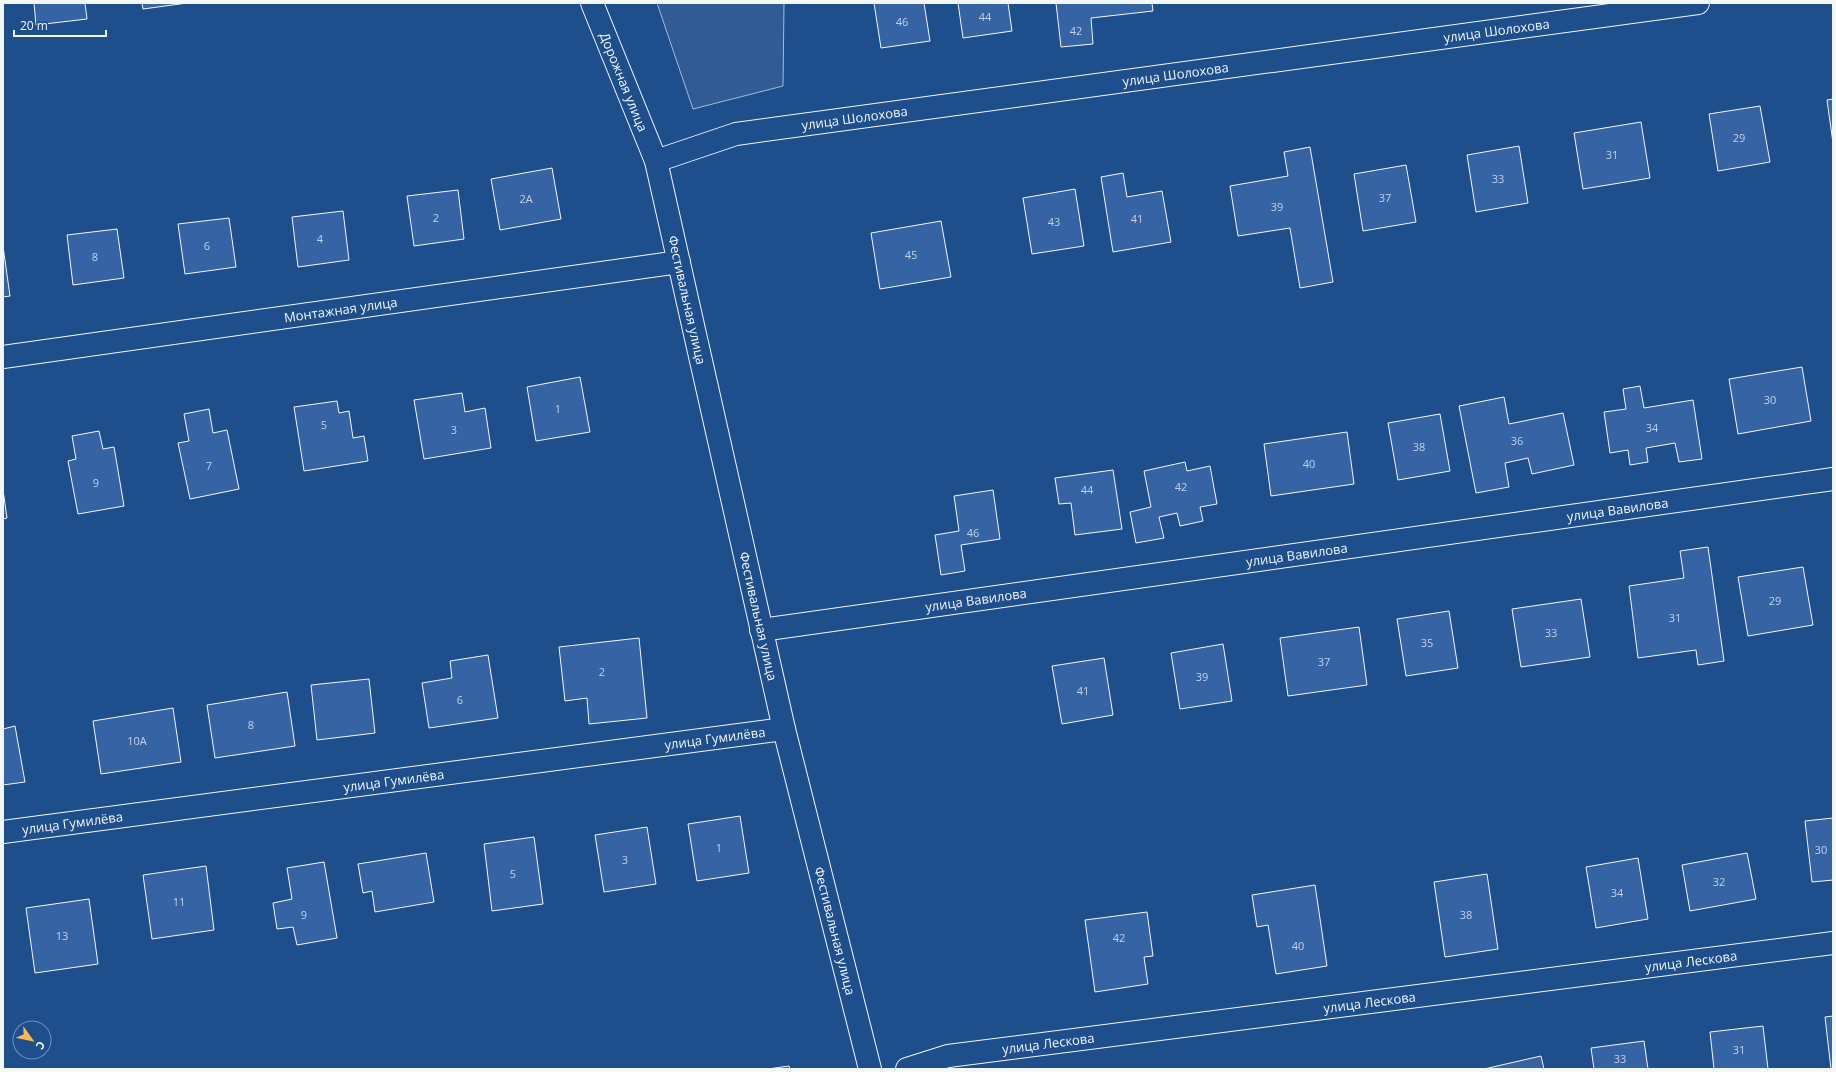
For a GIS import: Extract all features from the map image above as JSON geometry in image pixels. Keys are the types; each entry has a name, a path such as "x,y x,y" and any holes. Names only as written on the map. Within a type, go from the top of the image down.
{"street":[{"name":"Дорожная улица","path":"592,3 656,160"},
{"name":"улица Шолохова","path":"656,160 736,134 1698,3"},
{"name":"Фестивальная улица","path":"656,160 784,729 870,1069"},
{"name":"Монтажная улица","path":"3,357 679,262"},
{"name":"улица Вавилова","path":"761,630 1833,479"},
{"name":"улица Гумилёва","path":"3,832 784,729"},
{"name":"улица Лескова","path":"907,1069 948,1056 1833,943"}],"shaded area":[{"path":"657,3 784,3 783,86 693,109"}],"building":[{"path":"34,3 85,3 87,19 36,25"},
{"path":"142,3 187,3 143,9"},
{"path":"874,3 924,3 930,41 881,48"},
{"path":"958,3 1008,3 1012,31 963,38"},
{"path":"1056,3 1152,3 1153,11 1091,18 1093,44 1061,47"},
{"path":"1833,99 1833,143 1827,100"},
{"path":"1760,106 1770,162 1718,171 1709,114"},
{"path":"1641,122 1650,178 1583,189 1574,133"},
{"path":"1519,146 1528,203 1476,212 1467,155"},
{"path":"1310,147 1333,282 1300,288 1290,228 1238,236 1230,186 1288,176 1284,152"},
{"path":"1406,165 1416,222 1363,231 1354,174"},
{"path":"552,168 561,219 500,230 491,179"},
{"path":"1123,173 1127,197 1162,191 1171,242 1113,252 1101,177"},
{"path":"1075,189 1084,246 1032,254 1023,198"},
{"path":"458,190 464,239 414,246 407,196"},
{"path":"343,211 349,260 298,267 292,217"},
{"path":"229,218 236,267 185,274 178,224"},
{"path":"941,221 951,277 880,289 871,233"},
{"path":"117,229 124,278 73,285 67,235"},
{"path":"3,246 10,296 3,297"},
{"path":"1802,367 1811,421 1738,434 1729,379"},
{"path":"580,377 590,432 536,441 527,387"},
{"path":"1640,386 1644,408 1693,400 1702,459 1679,462 1675,443 1646,448 1648,462 1630,465 1628,450 1610,453 1604,412 1626,409 1623,389"},
{"path":"462,393 465,412 485,408 491,448 424,459 414,400"},
{"path":"1504,397 1509,424 1563,413 1574,465 1532,474 1528,458 1505,463 1509,487 1476,493 1459,406"},
{"path":"337,401 339,413 349,411 353,438 364,436 368,461 304,471 294,407"},
{"path":"209,409 213,433 227,430 239,489 190,499 178,443 189,441 184,414"},
{"path":"1440,414 1450,471 1398,480 1388,423"},
{"path":"99,431 103,449 114,447 124,506 78,514 68,461 76,459 72,436"},
{"path":"1347,432 1354,484 1271,496 1264,444"},
{"path":"1185,462 1187,471 1210,466 1217,504 1200,507 1203,521 1180,526 1177,513 1159,517 1164,538 1136,543 1130,512 1151,507 1144,471"},
{"path":"1113,470 1122,529 1075,535 1071,503 1059,504 1055,478"},
{"path":"3,490 7,518 3,519"},
{"path":"993,490 1000,539 961,545 965,571 941,575 935,535 959,531 954,496"},
{"path":"1708,547 1724,661 1698,665 1696,650 1638,658 1629,586 1684,578 1680,551"},
{"path":"1803,567 1813,625 1748,636 1738,577"},
{"path":"1581,599 1590,657 1521,667 1512,609"},
{"path":"1449,611 1458,668 1406,676 1397,619"},
{"path":"1359,627 1367,685 1288,696 1280,638"},
{"path":"639,638 647,718 589,724 587,698 565,701 559,647"},
{"path":"1223,644 1232,701 1180,709 1171,653"},
{"path":"488,655 498,718 429,728 422,683 452,678 450,661"},
{"path":"1104,658 1113,715 1062,724 1052,666"},
{"path":"369,679 375,733 317,740 311,685"},
{"path":"287,692 295,746 215,758 207,705"},
{"path":"173,708 181,762 101,774 93,721"},
{"path":"15,726 25,782 3,785 3,729"},
{"path":"740,816 749,873 697,881 688,824"},
{"path":"1833,818 1833,880 1812,882 1805,821"},
{"path":"647,827 656,884 604,892 595,835"},
{"path":"534,837 543,904 492,911 484,844"},
{"path":"426,853 434,902 375,912 372,891 363,893 358,864"},
{"path":"1747,853 1756,899 1690,911 1682,865"},
{"path":"1638,858 1648,919 1596,928 1586,867"},
{"path":"324,862 337,938 297,945 293,927 277,929 273,903 292,899 287,868"},
{"path":"206,866 214,930 152,939 143,875"},
{"path":"1487,874 1498,949 1445,957 1434,882"},
{"path":"1315,885 1327,966 1276,974 1268,925 1257,927 1252,895"},
{"path":"89,899 98,964 35,973 26,908"},
{"path":"1147,912 1153,956 1144,957 1148,984 1095,992 1085,920"},
{"path":"1833,1016 1833,1069 1831,1069 1825,1017"},
{"path":"1763,1026 1768,1069 1714,1069 1710,1032"},
{"path":"1644,1041 1648,1069 1594,1069 1591,1048"},
{"path":"1541,1056 1544,1069 1484,1069"},
{"path":"789,1066 790,1069 768,1069"}]}
